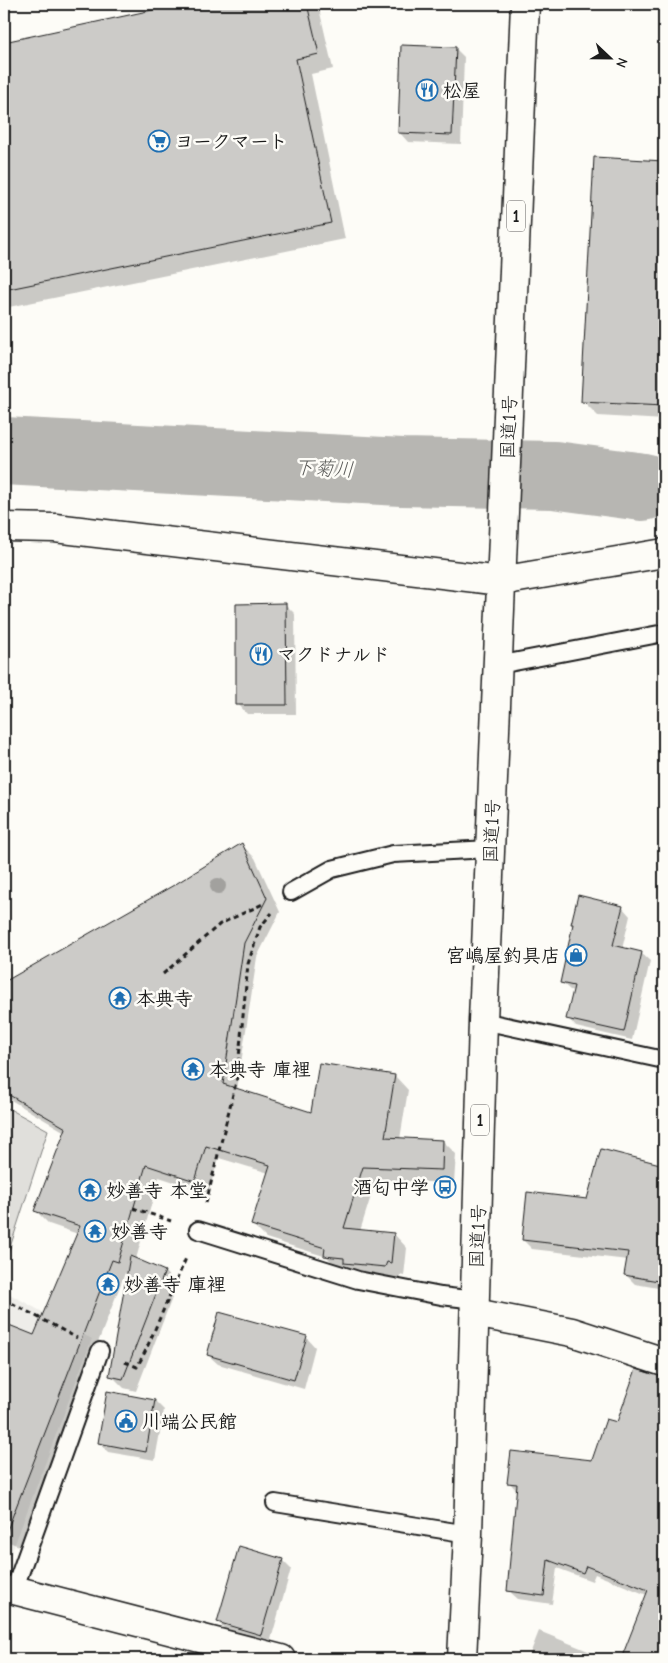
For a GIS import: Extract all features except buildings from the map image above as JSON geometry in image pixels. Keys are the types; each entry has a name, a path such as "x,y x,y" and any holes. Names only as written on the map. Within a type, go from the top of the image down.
{"main road":[{"name":"国道1号","path":"462,1659 468,1534 483,1021 525,4"},
{"path":"4,527 55,528 501,582 664,553"},
{"path":"475,1306 572,1332 664,1362"},
{"path":"14,1590 281,1659"}],"lane":[{"path":"498,665 664,633"},
{"path":"291,892 332,869 393,854 490,849"},
{"path":"483,1021 664,1060"},
{"path":"198,1230 358,1280 441,1296 475,1306"},
{"path":"14,1590 100,1350"},
{"path":"275,1503 468,1534"}],"path":[{"path":"163,974 220,924 291,892"},
{"path":"4,1299 100,1350 137,1366 145,1352 198,1230 237,1078 248,964 260,927 291,892"},
{"path":"133,1208 198,1230"}],"shaded area":[{"path":"4,1106 48,1130 4,1266"},
{"path":"4,1291 92,1339 4,1573"}],"waterway":[{"name":"下菊川","path":"4,451 402,472 554,475 643,487"}],"place":[{"name":"松屋","path":"427,90"},
{"name":"ヨークマート","path":"159,141"},
{"name":"マクドナルド","path":"261,654"},
{"name":"宮嶋屋釣具店","path":"576,955"},
{"name":"本典寺","path":"120,998"},
{"name":"本典寺 庫裡","path":"193,1069"},
{"name":"酒匂中学","path":"445,1187"},
{"name":"妙善寺 本堂","path":"90,1190"},
{"name":"妙善寺","path":"95,1231"},
{"name":"妙善寺 庫裡","path":"108,1284"},
{"name":"川端公民館","path":"126,1421"}]}
